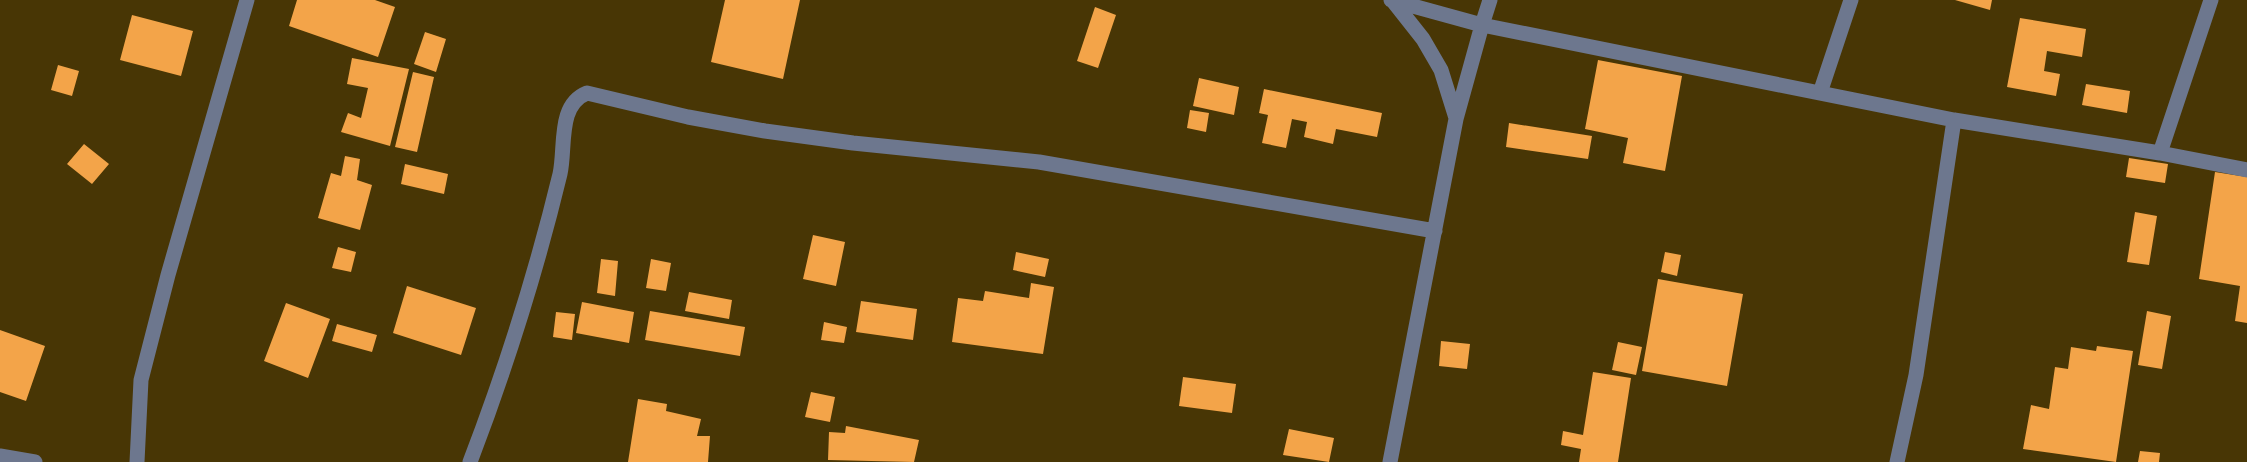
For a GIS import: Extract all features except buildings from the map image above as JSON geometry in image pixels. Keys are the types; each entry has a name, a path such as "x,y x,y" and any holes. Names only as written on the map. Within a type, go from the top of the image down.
{"street":[{"path":"137,462 141,380 168,275 248,0"},
{"path":"1392,0 1482,25 1954,120 2160,153 2247,170"},
{"path":"1392,0 1423,39 1441,70 1456,119"},
{"path":"1390,462 1456,119 1490,0"},
{"path":"1820,93 1851,0"},
{"path":"2160,153 2211,0"},
{"path":"470,462 527,301 560,171 569,107 576,98 587,93 688,117 765,131 853,143 1039,162 1434,231"},
{"path":"1897,462 1916,375 1954,120"},
{"path":"0,456 35,462"}]}
